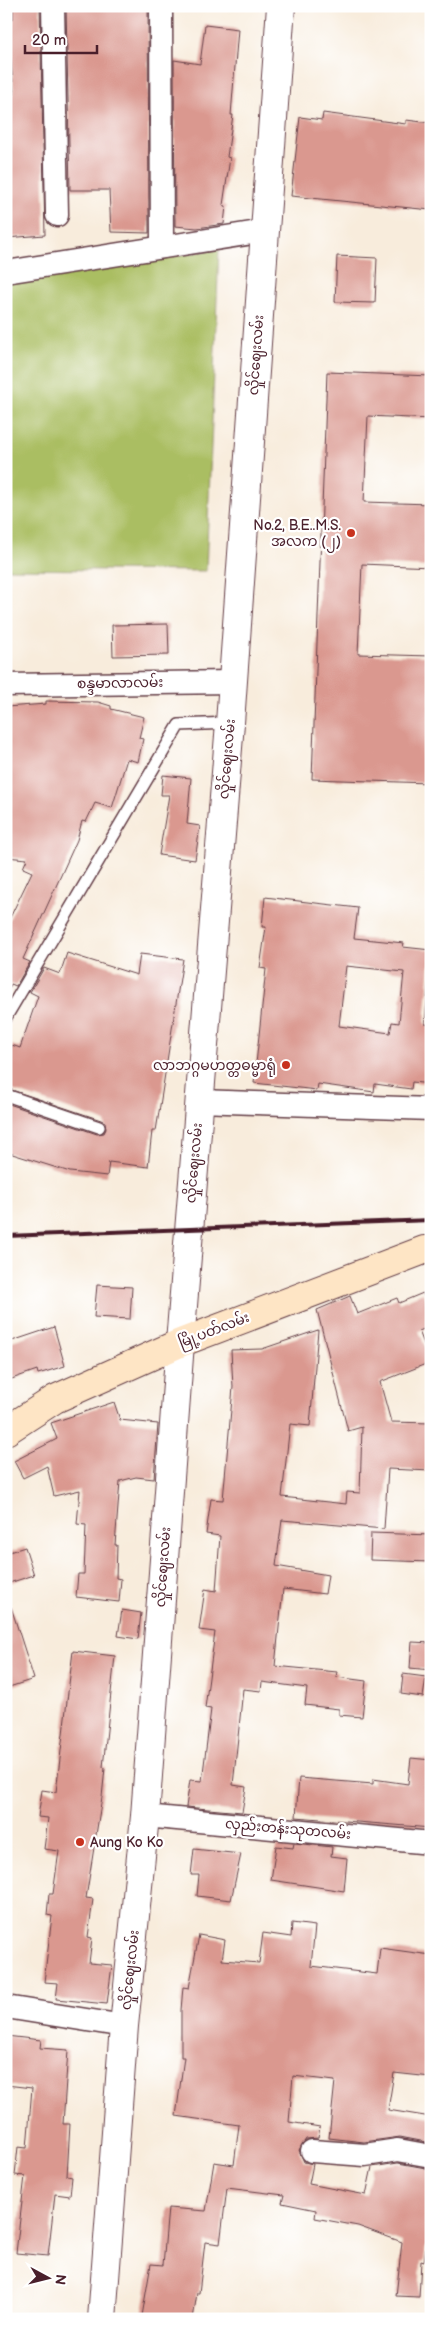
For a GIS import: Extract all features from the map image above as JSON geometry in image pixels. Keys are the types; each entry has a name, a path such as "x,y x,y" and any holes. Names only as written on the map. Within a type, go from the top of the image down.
{"main road":[{"name":"မြို့ပတ်လမ်း","path":"6,1431 56,1399 180,1343 424,1250 431,1250"}],"street":[{"path":"53,6 57,214"},
{"path":"161,6 162,247"},
{"name":"လှိုင်ဈေးလမ်း","path":"102,2319 124,2026 145,1816 180,1343 230,724 281,6"},
{"path":"6,272 265,231"},
{"name":"စန္ဒမာလာလမ်း","path":"6,685 233,682"},
{"path":"199,1101 431,1109"},
{"name":"လှည်းတန်းသုတလမ်း","path":"145,1816 431,1843"},
{"path":"6,2007 124,2026"},
{"path":"312,2151 365,2156 398,2150 431,2156"}],"lane":[{"path":"6,1017 179,725 230,724"},
{"path":"6,1095 99,1127"}],"green space":[{"path":"219,249 206,571 6,569 6,282"}],"building":[{"path":"13,6 40,6 45,235 6,238 6,178 10,178 6,94 14,94 10,52 6,41 6,19 13,19"},
{"path":"66,6 148,6 149,233 111,232 109,190 70,190"},
{"path":"205,25 238,29 231,115 233,115 227,157 230,158 223,205 226,206 224,224 197,228 175,226 174,60 200,64"},
{"path":"323,113 406,124 406,120 431,123 431,210 291,196 300,117 322,120"},
{"path":"337,256 377,258 375,303 335,302"},
{"path":"327,372 431,376 431,419 368,416 364,502 431,504 431,567 362,564 358,654 431,656 429,783 312,779"},
{"path":"168,624 169,655 113,656 112,625"},
{"path":"46,701 98,702 111,706 111,709 144,717 139,738 143,739 138,762 127,759 112,808 95,803 86,822 82,821 77,840 23,959 30,962 16,986 11,984 6,995 6,926 32,872 23,868 27,859 6,857 6,707 46,704"},
{"path":"163,775 191,778 187,824 200,826 195,860 159,855 169,795 161,795"},
{"path":"265,897 358,908 354,938 404,943 403,947 431,950 425,1024 431,1025 431,1084 412,1082 411,1089 375,1084 374,1092 318,1084 317,1090 254,1083 266,969 260,968 266,927 262,927","holes":["346,966 404,972 399,1023 392,1022 390,1033 339,1026"]},
{"path":"67,953 137,975 140,954 183,959 156,1131 152,1131 148,1167 109,1162 107,1176 70,1172 6,1152 6,1103 97,1134 104,1133 106,1129 105,1122 101,1120 6,1088 6,1060 12,1045 20,1048 38,996 30,992 44,968 60,974"},
{"path":"97,1285 132,1287 130,1319 94,1317"},
{"path":"423,1293 431,1314 431,1326 419,1331 431,1362 380,1382 391,1422 431,1423 431,1471 388,1469 384,1529 282,1520 276,1566 328,1575 325,1594 283,1589 275,1666 337,1672 336,1677 366,1681 362,1717 339,1715 339,1709 305,1705 307,1688 262,1682 261,1691 243,1689 233,1785 246,1787 242,1812 186,1807 190,1780 202,1781 211,1709 205,1708 215,1632 199,1630 205,1589 216,1591 220,1536 206,1534 211,1499 223,1500 233,1387 231,1350 262,1349 318,1330 310,1426 290,1424 282,1497 346,1504 347,1492 360,1493 362,1427 348,1431 317,1310 350,1296 357,1314 397,1298 399,1303"},
{"path":"54,1327 65,1366 38,1374 37,1370 6,1381 6,1343"},
{"path":"114,1402 120,1420 158,1424 154,1479 136,1477 120,1481 115,1545 117,1545 116,1578 121,1579 119,1602 76,1597 78,1574 84,1574 86,1525 77,1524 80,1490 54,1496 47,1466 23,1478 14,1461 57,1439 51,1423"},
{"path":"371,1533 431,1535 431,1562 370,1560"},
{"path":"25,1547 34,1575 6,1584 6,1553"},
{"path":"6,1607 11,1607 34,1679 6,1688"},
{"path":"122,1610 141,1613 138,1639 118,1636"},
{"path":"412,1642 431,1643 431,1670 410,1668"},
{"path":"73,1651 115,1656 103,1767 105,1768 102,1797 86,1898 93,1899 88,1937 92,1938 89,1963 112,1965 107,2004 56,1999 58,1983 44,1982 52,1916 47,1915 49,1894 53,1894 59,1851 44,1849 48,1818 38,1817 42,1790 56,1792"},
{"path":"403,1674 426,1677 423,1697 401,1694"},
{"path":"411,1758 431,1760 431,1828 296,1817 299,1778 373,1784 373,1779 408,1784"},
{"path":"294,1843 332,1847 331,1856 347,1858 344,1891 271,1880 276,1846 293,1848"},
{"path":"194,1849 241,1854 231,1900 197,1896 199,1875 191,1875"},
{"path":"292,1923 315,1926 311,1966 377,1974 380,1948 431,1955 431,2077 394,2073 388,2110 431,2117 431,2143 400,2137 364,2142 329,2138 335,2081 293,2076 289,2122 320,2127 318,2138 306,2139 299,2150 304,2162 313,2164 309,2184 366,2195 372,2167 398,2163 431,2169 431,2247 426,2246 424,2262 421,2261 419,2297 396,2296 402,2242 358,2226 315,2218 316,2210 282,2203 284,2195 227,2188 220,2244 205,2242 199,2293 197,2293 193,2319 142,2316 151,2264 163,2265 168,2208 206,2211 214,2162 234,2165 239,2125 176,2116 184,2057 181,2057 183,1987 189,1988 199,1935 225,1940 222,1960 259,1963 263,1933 291,1937"},
{"path":"6,2036 41,2040 40,2048 68,2050 63,2124 70,2124 67,2176 72,2177 70,2196 55,2194 48,2256 16,2253 25,2176 15,2175 18,2147 27,2148 32,2088 6,2085"}],"railway":[{"path":"6,1236 431,1220"}],"place":[{"name":"No.2, B.E..M.S. အလက (၂)","path":"351,533"},
{"name":"လာဘဂ္ဂမဟတ္တဓမ္မာရုံ","path":"286,1065"},
{"name":"Aung Ko Ko","path":"80,1842"}]}
